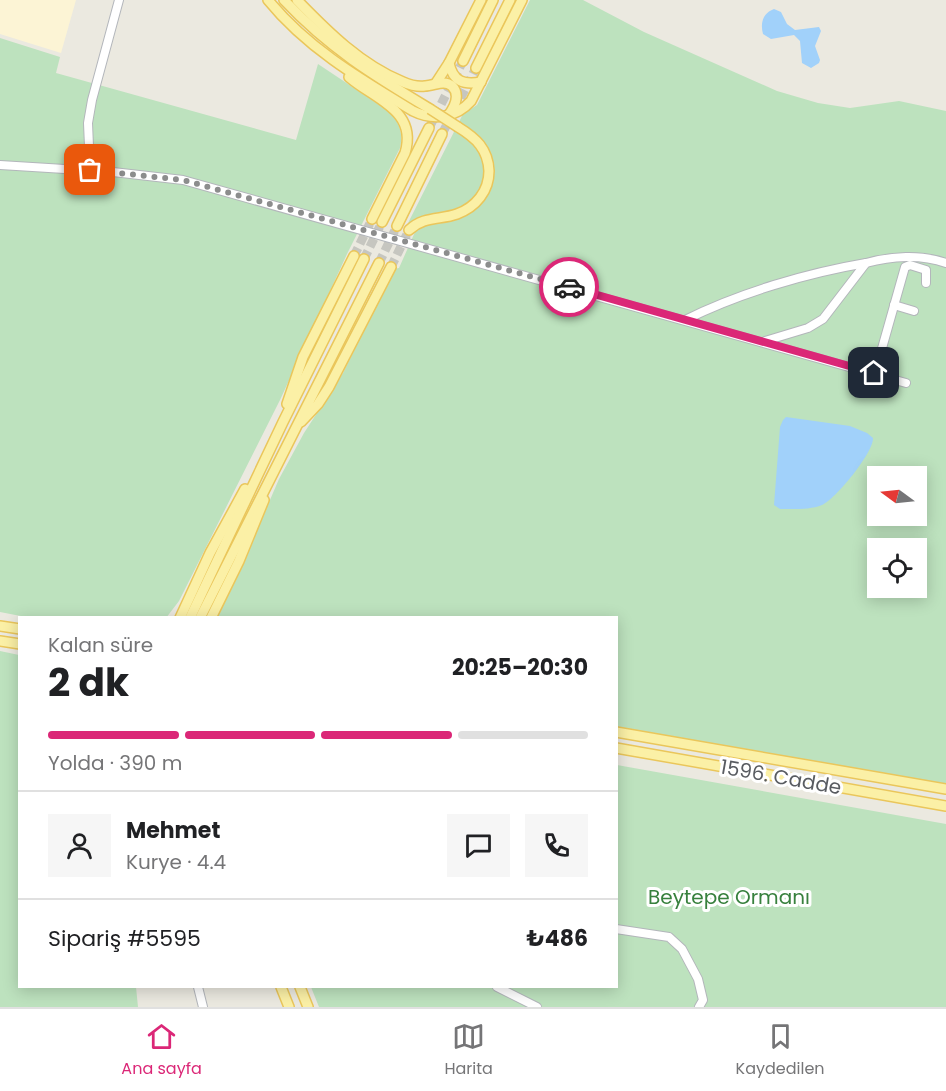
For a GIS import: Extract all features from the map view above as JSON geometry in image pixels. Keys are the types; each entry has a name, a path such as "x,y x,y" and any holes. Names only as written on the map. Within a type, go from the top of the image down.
{"main road":[{"path":"268,0 298,33 330,58 413,111 448,116 466,107 482,82 522,0"},
{"path":"284,0 338,51 428,113 458,126 474,137 484,150 489,169 486,188 479,199 470,208 452,215 422,220 410,230"},
{"path":"297,0 342,43 386,73 416,86 447,83 455,91 456,103 448,116"},
{"path":"436,83 449,63 481,0"},
{"path":"463,61 493,0"},
{"path":"476,68 510,0"},
{"path":"330,58 350,78 398,112 406,129 405,153 372,219"},
{"path":"449,63 451,72 457,80 464,83 482,82"},
{"path":"382,222 429,128"},
{"path":"397,226 442,134"},
{"path":"283,422 303,357 354,256"},
{"path":"191,616 263,463 364,259"},
{"path":"201,616 379,263"},
{"path":"295,427 318,404 329,387 392,267"},
{"path":"181,616 235,507 263,463"},
{"path":"212,616 248,540 276,464"},
{"path":"174,616 188,598"},
{"path":"0,620 18,623"},
{"path":"0,626 18,629"},
{"path":"0,641 18,644"},
{"name":"1596. Cadde","path":"618,732 946,789"},
{"name":"1596. Cadde","path":"618,748 946,806"},
{"path":"281,988 289,1007"},
{"path":"300,988 308,1007"}],"street":[{"path":"90,170 88,123 119,0"},
{"path":"0,165 90,170 183,180 906,383"},
{"path":"685,320 702,311 788,281 866,263 896,258 919,258 946,263"},
{"path":"763,341 808,328 823,319 866,263"},
{"path":"874,373 905,267 910,265 926,270 926,283"},
{"path":"894,305 914,311"},
{"path":"618,930 669,937 682,949 698,979 702,1000 699,1007"},
{"path":"198,988 203,1007"},
{"path":"499,988 537,1007"}],"shaded area":[{"path":"0,0 76,0 61,53 0,34"}],"green space":[{"path":"530,0 583,0 644,32 777,91 818,103 850,108 899,101 946,111 946,784 618,727 618,616 217,616 279,479 304,433 343,373 394,269 399,268 415,232 405,229 463,114 477,105"},
{"path":"0,38 60,57 56,73 296,140 318,64 384,108 399,125 400,148 347,254 280,400 179,601 168,616 21,616 0,612"},
{"path":"0,651 18,655 18,988 136,988 138,1007 0,1007"},
{"name":"Beytepe Ormanı","path":"618,765 946,824 946,1007 319,1007 311,988 618,988"}],"water":[{"path":"774,9 781,12 787,24 795,30 819,27 821,31 815,46 819,63 811,68 802,63 800,41 794,35 771,39 763,34 763,19"},
{"path":"786,417 850,426 873,438 872,445 853,475 836,494 817,507 780,509 774,505 780,427"}],"tunnel":[{"path":"429,128 463,61"},
{"path":"442,134 476,68"},
{"path":"354,256 372,219"},
{"path":"364,259 382,222"},
{"path":"379,263 397,226"},
{"path":"391,267 409,230"}],"way so far":[{"path":"90,170 183,180 569,287"}],"route":[{"path":"569,287 874,373"}]}
